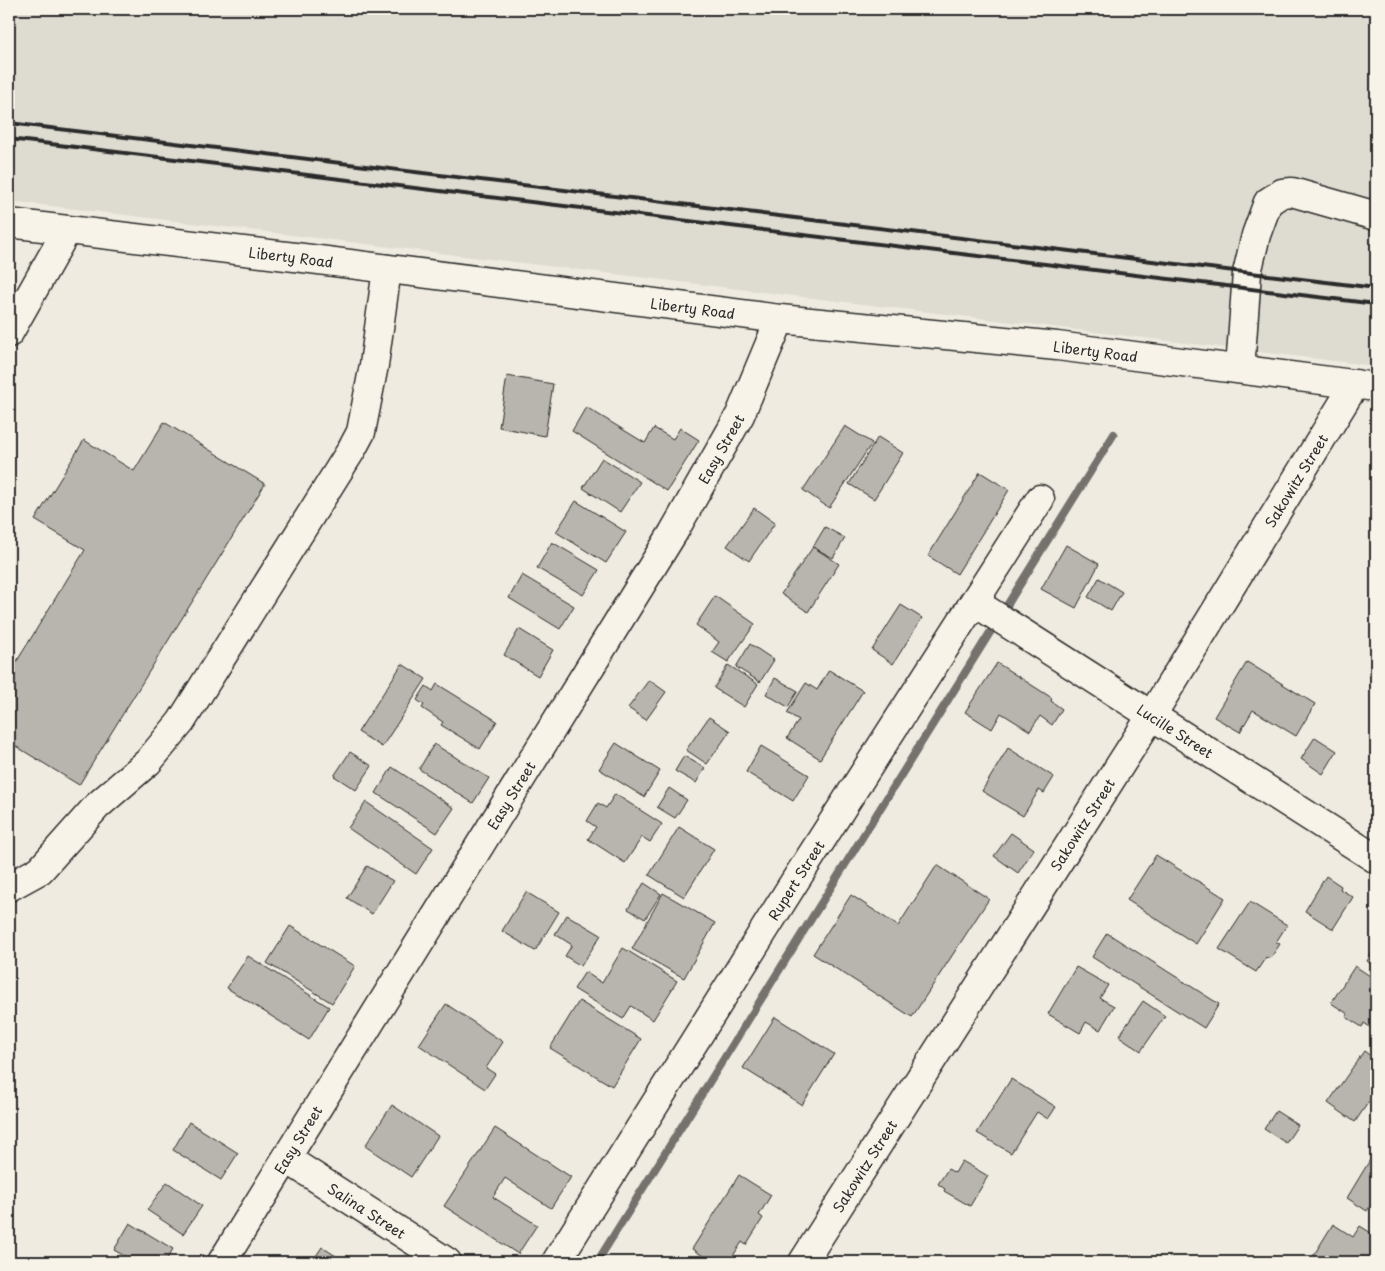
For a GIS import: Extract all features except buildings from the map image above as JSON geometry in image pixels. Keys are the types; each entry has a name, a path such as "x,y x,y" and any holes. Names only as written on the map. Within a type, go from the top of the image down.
{"street":[{"path":"1240,369 1247,273 1256,235 1268,202 1282,193 1292,192 1376,216"},
{"name":"Liberty Road","path":"9,223 780,319 1057,346 1366,386"},
{"path":"9,333 67,230"},
{"path":"9,887 40,870 97,806 148,762 181,722 352,449 361,432 374,365 387,269"},
{"name":"Easy Street","path":"222,1262 673,533 740,415 780,319"},
{"name":"Sakowitz Street","path":"803,1262 1152,715 1366,386"},
{"name":"Rupert Street","path":"556,1262 795,881 982,607 1040,499"},
{"name":"Lucille Street","path":"982,607 1376,860"},
{"name":"Salina Street","path":"287,1159 447,1262"}],"shaded area":[{"path":"9,9 1376,9 1376,366 9,201"}],"waterway":[{"path":"597,1262 1114,434"}],"railway":[{"path":"9,123 1376,288"},
{"path":"9,139 1376,304"}]}
